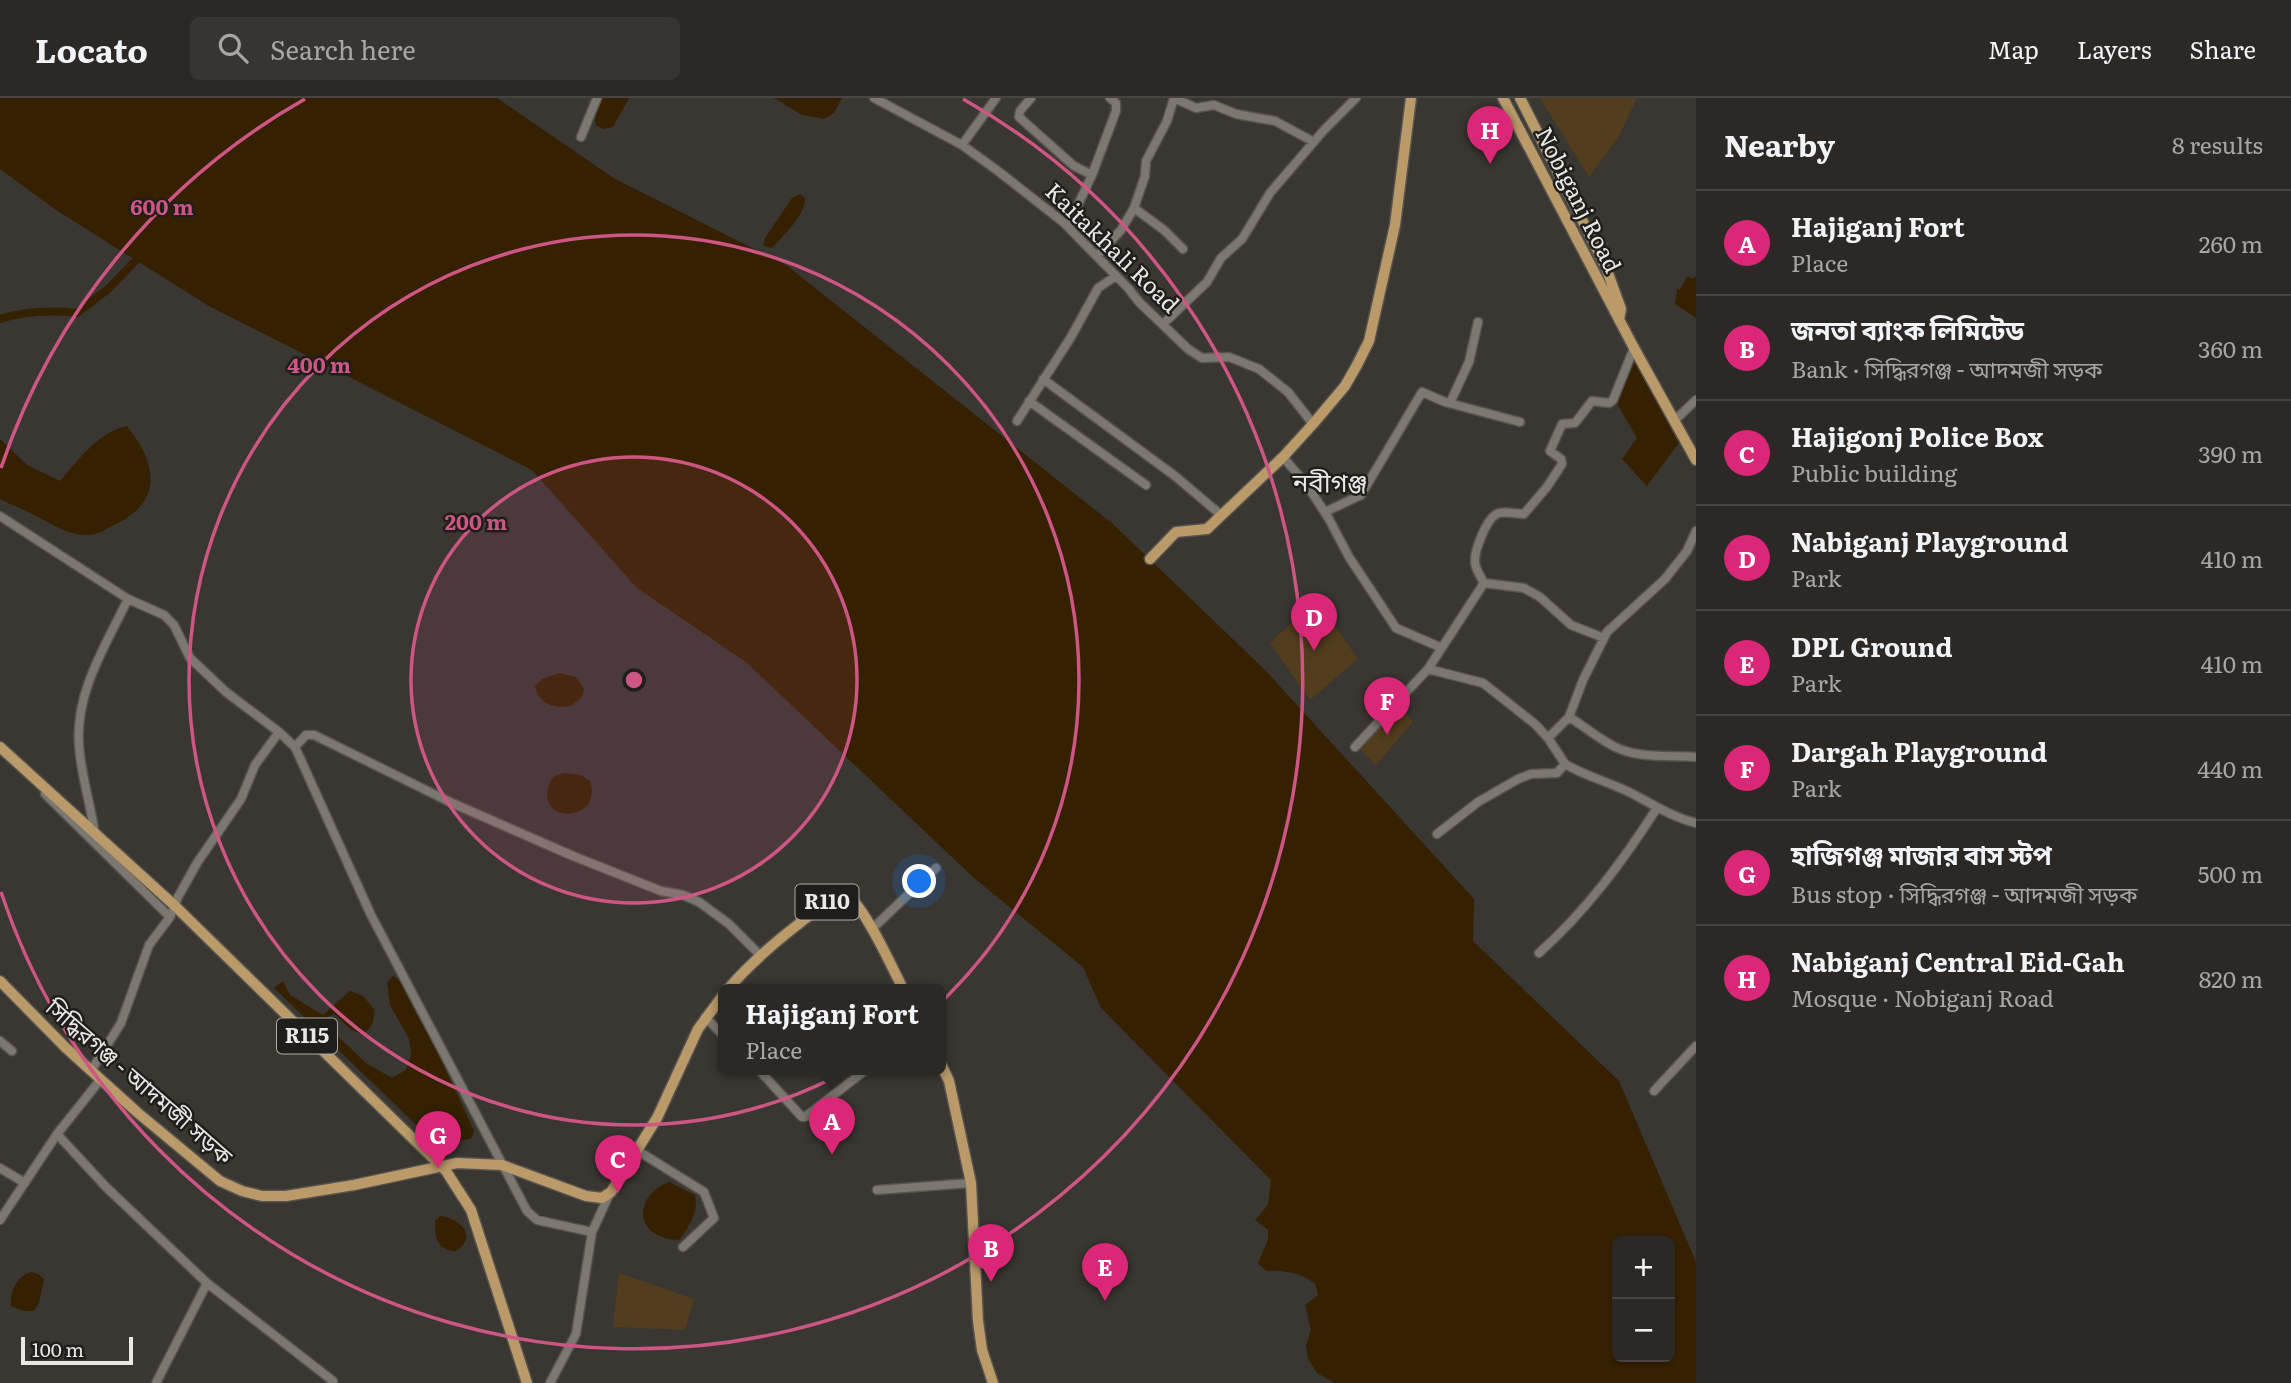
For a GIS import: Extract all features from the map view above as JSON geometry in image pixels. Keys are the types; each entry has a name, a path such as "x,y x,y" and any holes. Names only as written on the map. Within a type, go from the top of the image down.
{"main road":[{"path":"1150,559 1177,532 1203,531 1283,457 1345,386 1369,341 1395,225 1411,98"},
{"name":"Nobiganj Road","path":"1503,98 1696,460"},
{"name":"Nobiganj Road","path":"1520,98 1605,265 1621,309 1619,320"},
{"name":"R115","path":"0,749 174,905 441,1166 459,1188 471,1210 527,1383"},
{"name":"R110","path":"733,984 760,955 835,896 842,894 855,902 900,984"},
{"name":"সিদ্ধিরগঞ্জ - আদমজী সড়ক","path":"0,981 91,1071 184,1152 220,1181 242,1191 262,1196 286,1196 457,1163 502,1165 586,1196 601,1198 611,1192"},
{"path":"611,1192 657,1118 690,1043 718,1000"},
{"path":"946,1075 971,1183 978,1321 982,1350 993,1383"}],"street":[{"path":"581,137 597,98"},
{"name":"Kaitakhali Road","path":"874,98 962,145 1068,226 1188,349 1202,358 1230,357 1242,361 1273,378 1288,391 1314,424"},
{"path":"962,145 996,98"},
{"path":"1031,98 1020,111 1019,117 1074,166 1092,175"},
{"path":"1068,226 1092,175 1117,106 1110,98"},
{"path":"1097,256 1121,230 1134,208 1145,176 1146,161 1167,121 1174,98 1196,108 1214,105 1236,114 1275,121 1314,142"},
{"path":"1163,324 1207,282 1221,258 1242,239 1270,193 1356,98"},
{"path":"1134,208 1164,230 1183,249"},
{"path":"1017,421 1071,337 1098,288 1116,276"},
{"path":"1450,403 1469,362 1478,322"},
{"path":"1484,583 1475,566 1475,559 1479,541 1493,517 1498,513 1524,514 1531,508 1562,464 1561,459 1550,451 1562,424 1575,423 1592,401 1609,403 1613,400 1634,348"},
{"path":"1043,379 1175,476 1221,515"},
{"path":"1325,512 1361,495 1422,392 1450,403 1520,422"},
{"path":"1675,420 1696,400"},
{"path":"1029,401 1146,485"},
{"path":"1283,457 1325,512 1349,557 1396,628 1441,648"},
{"path":"0,516 128,598 170,620 190,658 226,692 295,747 371,915 532,1217 592,1232"},
{"path":"1548,738 1569,717 1583,680 1607,632 1665,579 1688,551 1696,531"},
{"path":"1484,583 1524,588 1540,597 1571,625 1604,638"},
{"path":"1355,747 1428,669 1484,583"},
{"path":"95,835 80,760 80,715 83,695 128,598"},
{"path":"1428,669 1483,683 1548,738 1565,764 1631,793 1657,808 1696,823"},
{"path":"1569,717 1614,747 1648,756 1696,757"},
{"path":"91,1071 121,1023 149,945 170,917 197,863 241,799 255,765 279,732"},
{"path":"295,747 306,735 314,735 452,803 573,856 661,891 683,895 699,902 729,924 760,955"},
{"path":"0,749 170,917"},
{"path":"1437,834 1494,792 1531,774 1557,773 1565,764"},
{"path":"1539,953 1571,924 1589,903 1657,808"},
{"path":"872,929 936,868"},
{"path":"705,1017 718,1031"},
{"path":"0,1041 12,1051"},
{"path":"1654,1091 1696,1046"},
{"path":"764,1075 802,1117 805,1117 859,1075"},
{"path":"0,1220 57,1134 101,1079"},
{"path":"57,1134 106,1187 207,1283 333,1381"},
{"path":"638,1150 704,1192 714,1218 682,1247"},
{"path":"0,1168 25,1183"},
{"path":"877,1190 971,1183"},
{"path":"550,1383 576,1334 592,1232 611,1192"},
{"path":"156,1383 207,1283"}],"shaded area":[{"path":"0,98 497,98 615,179 786,265 1113,524 1266,671 1474,899 1473,941 1619,1081 1696,1262 1696,1383 1335,1383 1317,1373 1308,1359 1306,1345 1311,1330 1305,1305 1318,1295 1315,1283 1292,1273 1266,1271 1258,1263 1268,1240 1268,1230 1255,1220 1268,1205 1271,1180 1101,1008 1083,967 974,878 746,662 637,588 532,470 209,306 56,210 0,169"},
{"path":"603,98 629,98 613,127 604,129 596,125 595,117"},
{"path":"774,98 842,98 834,113 824,119 802,115"},
{"path":"1540,98 1637,98 1618,138 1589,177"},
{"path":"800,194 805,198 804,204 794,224 774,246 771,248 763,245 792,198"},
{"path":"1687,276 1693,279 1696,276 1696,318 1675,304 1677,289 1680,290"},
{"path":"1636,355 1681,440 1647,486 1622,459 1637,438 1616,402"},
{"path":"127,426 144,453 151,479 143,503 118,523 93,535 81,535 60,528 0,499 0,439 27,465 60,481 99,440"},
{"path":"1316,599 1358,659 1310,700 1270,643"},
{"path":"560,673 576,677 584,689 582,697 571,706 548,704 540,697 535,686 542,679"},
{"path":"1401,705 1413,722 1376,765 1359,748"},
{"path":"564,773 581,775 590,781 592,790 589,804 571,813 555,810 547,797 553,777"},
{"path":"393,976 402,981 432,1040 474,1131 469,1139 446,1143 433,1141 274,988 283,981 290,995 323,1015 350,991 363,996 374,1009 373,1022 366,1032 354,1031 334,1014 328,1017 327,1026 366,1063 392,1078 406,1070 411,1054 409,1039 390,1005 387,983"},
{"path":"669,1182 695,1195 694,1213 679,1240 653,1232 643,1215 649,1196"},
{"path":"440,1216 454,1220 464,1229 466,1239 456,1251 444,1248 438,1242 435,1221"},
{"path":"31,1272 44,1279 39,1303 34,1311 24,1311 11,1306 12,1295 18,1281"},
{"path":"619,1273 694,1299 685,1330 613,1327"}],"waterway":[{"path":"0,319 38,312 77,313 108,289 142,254"}],"place":[{"name":"Nabiganj Central Eid-Gah","path":"1490,164"},
{"name":"Nabiganj Playground","path":"1314,651"},
{"name":"Dargah Playground","path":"1387,735"},
{"name":"Hajiganj Fort","path":"832,1155"},
{"name":"হাজিগঞ্জ মাজার বাস স্টপ","path":"438,1169"},
{"name":"Hajigonj Police Box","path":"618,1193"},
{"name":"জনতা ব্যাংক লিমিটেড","path":"991,1282"},
{"name":"DPL Ground","path":"1105,1301"}],"district":[{"name":"নবীগঞ্জ","path":"1330,483"}]}
